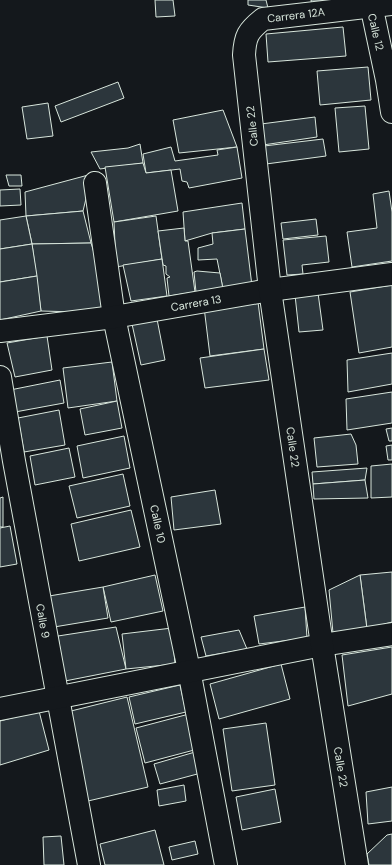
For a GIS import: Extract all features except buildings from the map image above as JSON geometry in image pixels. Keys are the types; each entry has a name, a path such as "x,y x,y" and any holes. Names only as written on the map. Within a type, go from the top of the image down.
{"street":[{"name":"Carrera 12A","path":"251,28 263,19 370,3 392,4"},
{"name":"Calle 12","path":"370,3 387,80 392,112"},
{"name":"Calle 22","path":"251,28 245,41 244,55 270,290 322,645 357,865"},
{"name":"Calle 10","path":"95,183 114,317 189,670 226,865"},
{"name":"Carrera 13","path":"0,331 114,317 270,290 392,274"},
{"name":"Calle 9","path":"0,377 57,697 89,865"},
{"path":"0,709 189,670 322,645 392,634"}]}
